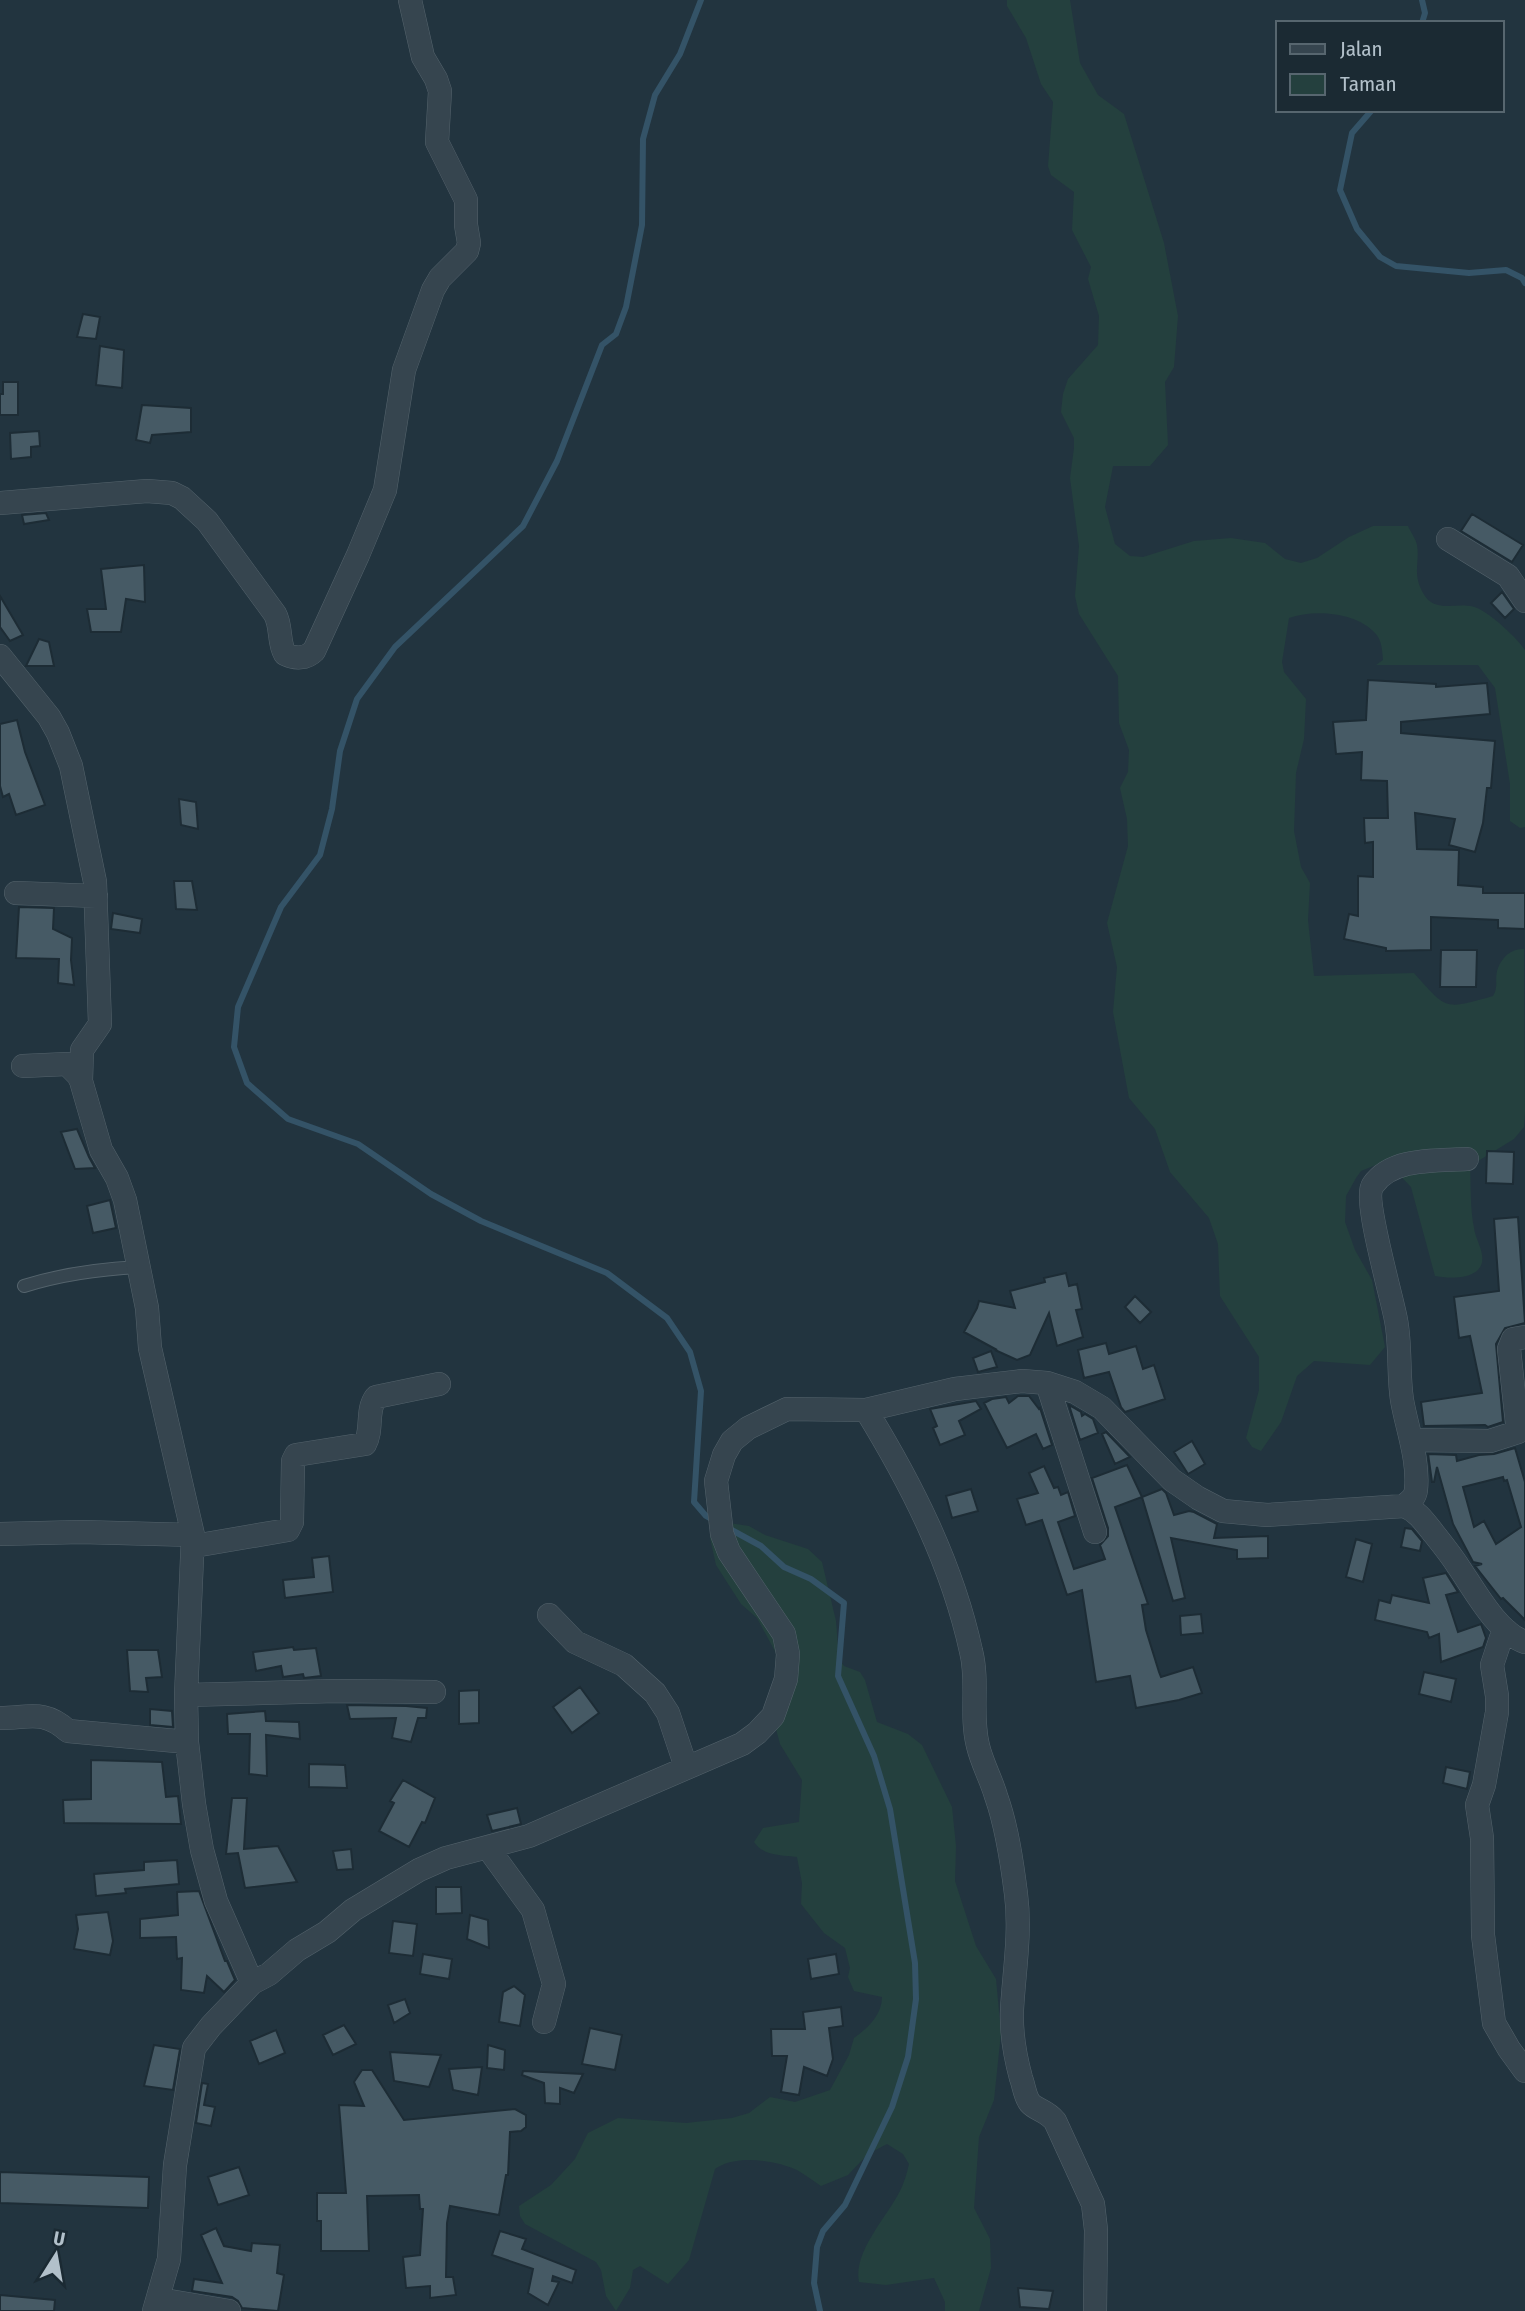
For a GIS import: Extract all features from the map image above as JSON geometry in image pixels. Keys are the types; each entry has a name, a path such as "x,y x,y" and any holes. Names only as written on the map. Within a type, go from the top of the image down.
{"street":[{"path":"0,503 147,491 182,498 207,522 275,614 280,624 281,647 285,654 301,658 314,651 358,555 386,485 404,370 433,290 440,278 469,246 466,200 437,142 440,91 423,57 411,0"},
{"path":"1448,539 1507,576 1525,601"},
{"path":"0,656 49,717 58,733 71,765 95,882 100,1024 82,1050 81,1081"},
{"path":"16,893 96,897"},
{"path":"23,1066 67,1064 78,1075 101,1150 117,1178 125,1200 147,1308 150,1348 194,1541 186,1695 187,1742 196,1816 216,1901 252,1983"},
{"path":"1404,1506 1413,1498 1416,1490 1416,1474 1402,1398 1396,1323 1369,1194 1371,1186 1385,1171 1419,1161 1467,1159"},
{"path":"1411,1440 1490,1441 1518,1432 1508,1349 1513,1339 1525,1337"},
{"path":"229,2311 156,2305 169,2259 175,2165 194,2048 211,2026 252,1983 269,1974 297,1950 327,1932 353,1910 419,1870 446,1858 529,1836 742,1744 773,1716 786,1679 788,1654 784,1634 729,1552 722,1534 716,1481 724,1455 732,1441 748,1428 787,1409 866,1410 955,1389 1021,1381 1047,1383 1074,1392 1102,1408 1172,1480 1223,1511 1267,1515 1404,1506 1411,1509 1426,1523 1473,1590 1516,1636"},
{"path":"1047,1383 1095,1532"},
{"path":"0,1534 58,1532 194,1541 288,1530 292,1522 293,1461 296,1455 365,1444 376,1396 439,1384"},
{"path":"866,1410 898,1462 934,1538 953,1588 972,1653 977,1744 996,1794 1018,1912 1012,2013 1014,2052 1028,2100 1031,2105 1046,2111 1055,2121 1093,2204 1096,2230 1095,2311"},
{"path":"549,1615 575,1642 624,1665 655,1693 668,1713 686,1767"},
{"path":"1516,1636 1501,1638 1492,1665 1497,1712 1484,1785 1477,1805 1482,1838 1483,1935 1494,2023 1525,2071"},
{"path":"186,1695 336,1690 434,1692"},
{"path":"0,1718 40,1715 56,1720 68,1731 187,1742"},
{"path":"488,1848 533,1910 554,1984 544,2022"}],"lane":[{"path":"24,1286 55,1276 139,1267"}],"green space":[{"path":"1007,0 1070,0 1080,63 1098,95 1124,114 1164,243 1178,316 1174,367 1165,382 1168,445 1150,466 1113,466 1105,507 1115,544 1130,556 1143,557 1194,541 1231,538 1265,543 1285,559 1301,563 1317,558 1349,537 1373,526 1408,526 1417,545 1418,580 1428,600 1442,606 1466,606 1481,610 1505,628 1525,650 1525,827 1520,828 1510,821 1510,784 1495,688 1478,665 1376,665 1383,660 1381,645 1375,633 1367,626 1334,614 1310,614 1289,618 1282,662 1284,672 1306,699 1304,739 1296,773 1294,831 1301,867 1310,883 1308,920 1314,976 1414,973 1441,1000 1448,1004 1465,1004 1493,996 1502,960 1512,952 1524,949 1525,1111 1524,1127 1514,1139 1470,1166 1471,1205 1482,1263 1479,1269 1466,1276 1435,1276 1411,1187 1386,1161 1361,1171 1346,1196 1345,1222 1355,1250 1372,1280 1385,1347 1370,1365 1314,1361 1297,1376 1281,1422 1261,1451 1252,1447 1246,1438 1259,1390 1259,1357 1220,1296 1218,1244 1209,1218 1170,1172 1155,1129 1129,1098 1113,1012 1117,967 1107,923 1128,846 1127,819 1120,788 1128,772 1129,750 1119,723 1118,676 1079,614 1075,596 1079,546 1070,478 1074,438 1061,412 1068,379 1098,345 1099,316 1088,279 1091,267 1072,230 1074,192 1051,175 1048,166 1053,102 1041,84 1026,38 1007,6"},
{"path":"716,1521 749,1526 765,1535 808,1549 822,1562 836,1621 839,1659 844,1666 860,1672 865,1680 877,1722 908,1734 922,1745 952,1807 956,1846 955,1881 976,1946 996,1979 1001,2033 994,2100 979,2137 974,2208 990,2239 991,2268 979,2311 945,2311 945,2302 934,2278 886,2285 859,2282 861,2259 866,2247 900,2191 909,2164 903,2154 887,2144 868,2154 848,2175 821,2186 797,2170 767,2161 744,2160 723,2164 715,2169 689,2260 668,2284 640,2266 633,2270 630,2288 616,2311 606,2296 601,2270 596,2262 525,2224 520,2216 519,2206 551,2185 575,2159 588,2133 618,2118 686,2123 732,2118 749,2113 770,2097 795,2102 830,2090 849,2055 854,2038 880,2010 882,1997 854,1991 848,1977 850,1968 845,1948 824,1933 801,1904 802,1883 797,1857 762,1850 754,1842 763,1828 799,1822 802,1780 780,1744 770,1706 778,1675 777,1655 757,1618 741,1604 716,1565 710,1538"}],"building":[{"path":"83,314 100,317 96,339 77,337"},
{"path":"100,346 124,350 122,388 96,385"},
{"path":"3,382 18,382 18,415 0,415"},
{"path":"142,405 191,408 191,432 152,435 150,443 136,440"},
{"path":"39,431 40,446 31,447 31,457 11,459 10,433"},
{"path":"46,513 49,520 24,524 22,515"},
{"path":"1472,514 1523,545 1512,562 1461,531"},
{"path":"144,565 145,602 126,599 121,632 91,632 87,609 106,609 101,569"},
{"path":"1502,592 1514,609 1505,618 1491,603"},
{"path":"0,596 23,635 10,641 0,627"},
{"path":"39,639 49,642 54,666 26,666"},
{"path":"1368,680 1436,684 1436,687 1487,683 1490,714 1401,722 1401,733 1495,741 1491,788 1487,788 1483,823 1475,852 1449,845 1455,819 1415,813 1417,849 1459,850 1458,885 1483,887 1483,893 1525,893 1525,929 1498,928 1498,920 1431,917 1431,950 1386,951 1386,948 1344,939 1349,914 1358,916 1358,876 1373,877 1373,842 1365,843 1364,818 1388,818 1387,781 1361,780 1362,752 1336,754 1333,722 1366,720"},
{"path":"17,720 25,752 45,805 16,815 9,794 3,797 0,786 0,724"},
{"path":"179,799 196,802 198,829 181,825"},
{"path":"174,881 192,881 197,910 176,909"},
{"path":"19,907 54,908 53,929 72,938 74,985 58,983 59,959 16,958"},
{"path":"113,913 142,919 140,933 111,929"},
{"path":"1441,950 1477,950 1476,987 1440,987"},
{"path":"77,1129 95,1168 75,1169 61,1132"},
{"path":"1487,1151 1514,1152 1513,1184 1486,1183"},
{"path":"110,1200 116,1228 93,1233 87,1206"},
{"path":"1518,1217 1525,1323 1505,1328 1496,1344 1503,1422 1488,1427 1424,1426 1421,1402 1482,1393 1470,1336 1459,1338 1454,1297 1499,1291 1494,1219"},
{"path":"1066,1273 1069,1286 1077,1284 1082,1309 1076,1310 1083,1337 1057,1346 1049,1313 1030,1355 1017,1360 964,1332 979,1301 1015,1308 1010,1291 1045,1282 1044,1278"},
{"path":"1135,1296 1151,1312 1140,1323 1125,1307"},
{"path":"1106,1343 1109,1354 1136,1346 1143,1369 1154,1365 1165,1399 1125,1412 1109,1372 1084,1378 1078,1350"},
{"path":"991,1351 997,1367 978,1372 973,1358"},
{"path":"1018,1396 1029,1396 1040,1408 1052,1445 1043,1449 1036,1434 1007,1448 984,1403 1006,1397 1009,1403"},
{"path":"976,1401 981,1409 959,1421 965,1435 940,1445 933,1428 937,1426 930,1409"},
{"path":"1069,1405 1081,1412 1082,1416 1085,1414 1093,1419 1098,1433 1080,1440"},
{"path":"1106,1432 1130,1457 1115,1464 1102,1434"},
{"path":"1192,1441 1205,1464 1188,1474 1174,1452"},
{"path":"1515,1448 1525,1482 1525,1620 1501,1599 1475,1566 1482,1564 1473,1562 1453,1524 1437,1467 1432,1482 1428,1454 1456,1455 1457,1461","holes":["1503,1477 1504,1481 1507,1480 1521,1527 1496,1544 1484,1521 1474,1527 1463,1487"]},
{"path":"1127,1465 1142,1497 1115,1507 1148,1604 1142,1605 1146,1630 1159,1672 1161,1677 1193,1667 1202,1693 1136,1708 1130,1676 1096,1682 1082,1590 1067,1595 1042,1520 1026,1525 1017,1499 1038,1493 1029,1473 1044,1466 1054,1488 1058,1487 1061,1495 1068,1492 1075,1516 1058,1522 1074,1569 1105,1559 1100,1545 1108,1536 1108,1528 1092,1478"},
{"path":"971,1489 978,1511 952,1518 946,1496"},
{"path":"1162,1489 1174,1515 1194,1512 1217,1524 1214,1538 1268,1536 1268,1558 1237,1559 1237,1550 1171,1538 1185,1598 1173,1601 1142,1497"},
{"path":"1405,1528 1412,1529 1422,1541 1420,1551 1401,1547"},
{"path":"1356,1539 1372,1544 1363,1582 1346,1577"},
{"path":"329,1556 333,1592 285,1598 283,1580 314,1577 312,1558"},
{"path":"1446,1573 1458,1592 1446,1595 1458,1632 1481,1624 1486,1638 1483,1647 1441,1662 1439,1634 1429,1638 1427,1632 1375,1620 1379,1600 1390,1603 1392,1595 1429,1603 1423,1578"},
{"path":"1201,1614 1203,1633 1181,1635 1180,1616"},
{"path":"293,1647 294,1650 316,1648 321,1676 304,1678 303,1674 283,1677 281,1666 256,1671 253,1652"},
{"path":"127,1650 158,1650 162,1677 146,1678 148,1692 130,1691"},
{"path":"1424,1672 1456,1679 1451,1702 1419,1694"},
{"path":"580,1687 599,1713 572,1733 553,1707"},
{"path":"479,1690 479,1723 459,1724 459,1691"},
{"path":"347,1705 427,1708 426,1718 418,1718 411,1742 392,1738 396,1718 350,1719"},
{"path":"150,1709 172,1711 173,1727 150,1725"},
{"path":"265,1711 266,1721 299,1722 300,1739 266,1735 267,1776 249,1774 250,1734 228,1734 227,1714"},
{"path":"91,1760 162,1762 166,1797 178,1796 181,1824 64,1823 63,1800 91,1799"},
{"path":"309,1764 345,1765 347,1788 309,1787"},
{"path":"1446,1767 1470,1772 1467,1789 1443,1783"},
{"path":"403,1780 435,1798 425,1823 422,1822 409,1847 379,1831 394,1803 390,1801"},
{"path":"232,1798 247,1798 244,1849 278,1846 297,1882 245,1888 238,1853 226,1854"},
{"path":"517,1808 521,1824 492,1831 487,1815"},
{"path":"351,1849 353,1869 337,1870 333,1851"},
{"path":"177,1860 179,1884 125,1889 126,1893 96,1896 94,1874 144,1870 144,1862"},
{"path":"436,1887 461,1887 462,1913 436,1914"},
{"path":"199,1891 225,1961 235,1980 224,1992 207,1976 204,1993 181,1990 182,1958 177,1959 176,1937 140,1938 140,1919 178,1915 177,1892"},
{"path":"108,1912 113,1941 110,1955 74,1949 78,1929 76,1915"},
{"path":"470,1915 488,1920 489,1948 467,1939"},
{"path":"393,1921 417,1924 413,1956 389,1953"},
{"path":"423,1954 452,1959 449,1979 420,1974"},
{"path":"836,1954 839,1974 811,1979 808,1959"},
{"path":"514,1986 525,1995 520,2026 499,2022 503,1992"},
{"path":"405,1999 410,2013 394,2023 388,2005"},
{"path":"841,2007 843,2026 829,2028 833,2059 827,2076 804,2067 799,2095 781,2092 787,2056 772,2056 771,2029 805,2029 803,2012"},
{"path":"344,2025 356,2044 333,2055 323,2035"},
{"path":"590,2028 622,2035 615,2070 582,2064"},
{"path":"276,2030 285,2053 259,2064 250,2041"},
{"path":"154,2045 180,2049 173,2090 144,2086"},
{"path":"488,2045 505,2050 504,2070 487,2068"},
{"path":"390,2052 441,2055 429,2087 394,2081"},
{"path":"482,2067 478,2095 453,2090 449,2069"},
{"path":"362,2070 372,2070 404,2120 515,2109 526,2115 526,2127 521,2131 510,2132 508,2175 499,2215 450,2206 446,2277 453,2277 456,2295 430,2298 430,2286 406,2288 403,2257 420,2255 423,2209 420,2209 419,2195 367,2196 369,2251 321,2251 317,2193 346,2193 339,2105 364,2106 354,2082"},
{"path":"523,2071 583,2074 574,2093 560,2088 560,2104 545,2103 544,2083 522,2075"},
{"path":"202,2083 208,2084 204,2105 215,2107 211,2126 196,2123"},
{"path":"239,2167 249,2195 218,2205 208,2177"},
{"path":"0,2172 149,2177 148,2208 0,2203"},
{"path":"216,2228 224,2246 251,2251 252,2243 280,2245 277,2273 284,2275 278,2311 242,2308 232,2297 192,2291 194,2279 222,2283 201,2235"},
{"path":"500,2231 526,2239 522,2249 576,2270 572,2283 553,2276 552,2281 559,2282 548,2305 528,2293 533,2269 492,2255"},
{"path":"1018,2288 1053,2291 1049,2309 1020,2307"},
{"path":"0,2295 55,2300 54,2311 0,2311"}],"waterway":[{"path":"701,0 680,54 655,95 643,139 642,225 626,307 616,334 602,345 557,461 523,526 395,647 357,699 340,751 332,809 320,855 281,907 238,1007 234,1047 247,1083 288,1119 358,1144 431,1194 481,1221 607,1273 667,1318 690,1352 701,1391 694,1502 706,1516 715,1521"},
{"path":"1422,0 1425,13 1423,21"},
{"path":"1370,112 1352,133 1340,190 1357,229 1380,257 1396,266 1469,273 1506,270 1522,278 1525,283"},
{"path":"728,1528 761,1546 784,1567 811,1579 844,1603 838,1676 874,1756 890,1809 915,1963 916,1999 908,2057 892,2107 845,2205 823,2231 817,2247 814,2283 820,2311"}]}
